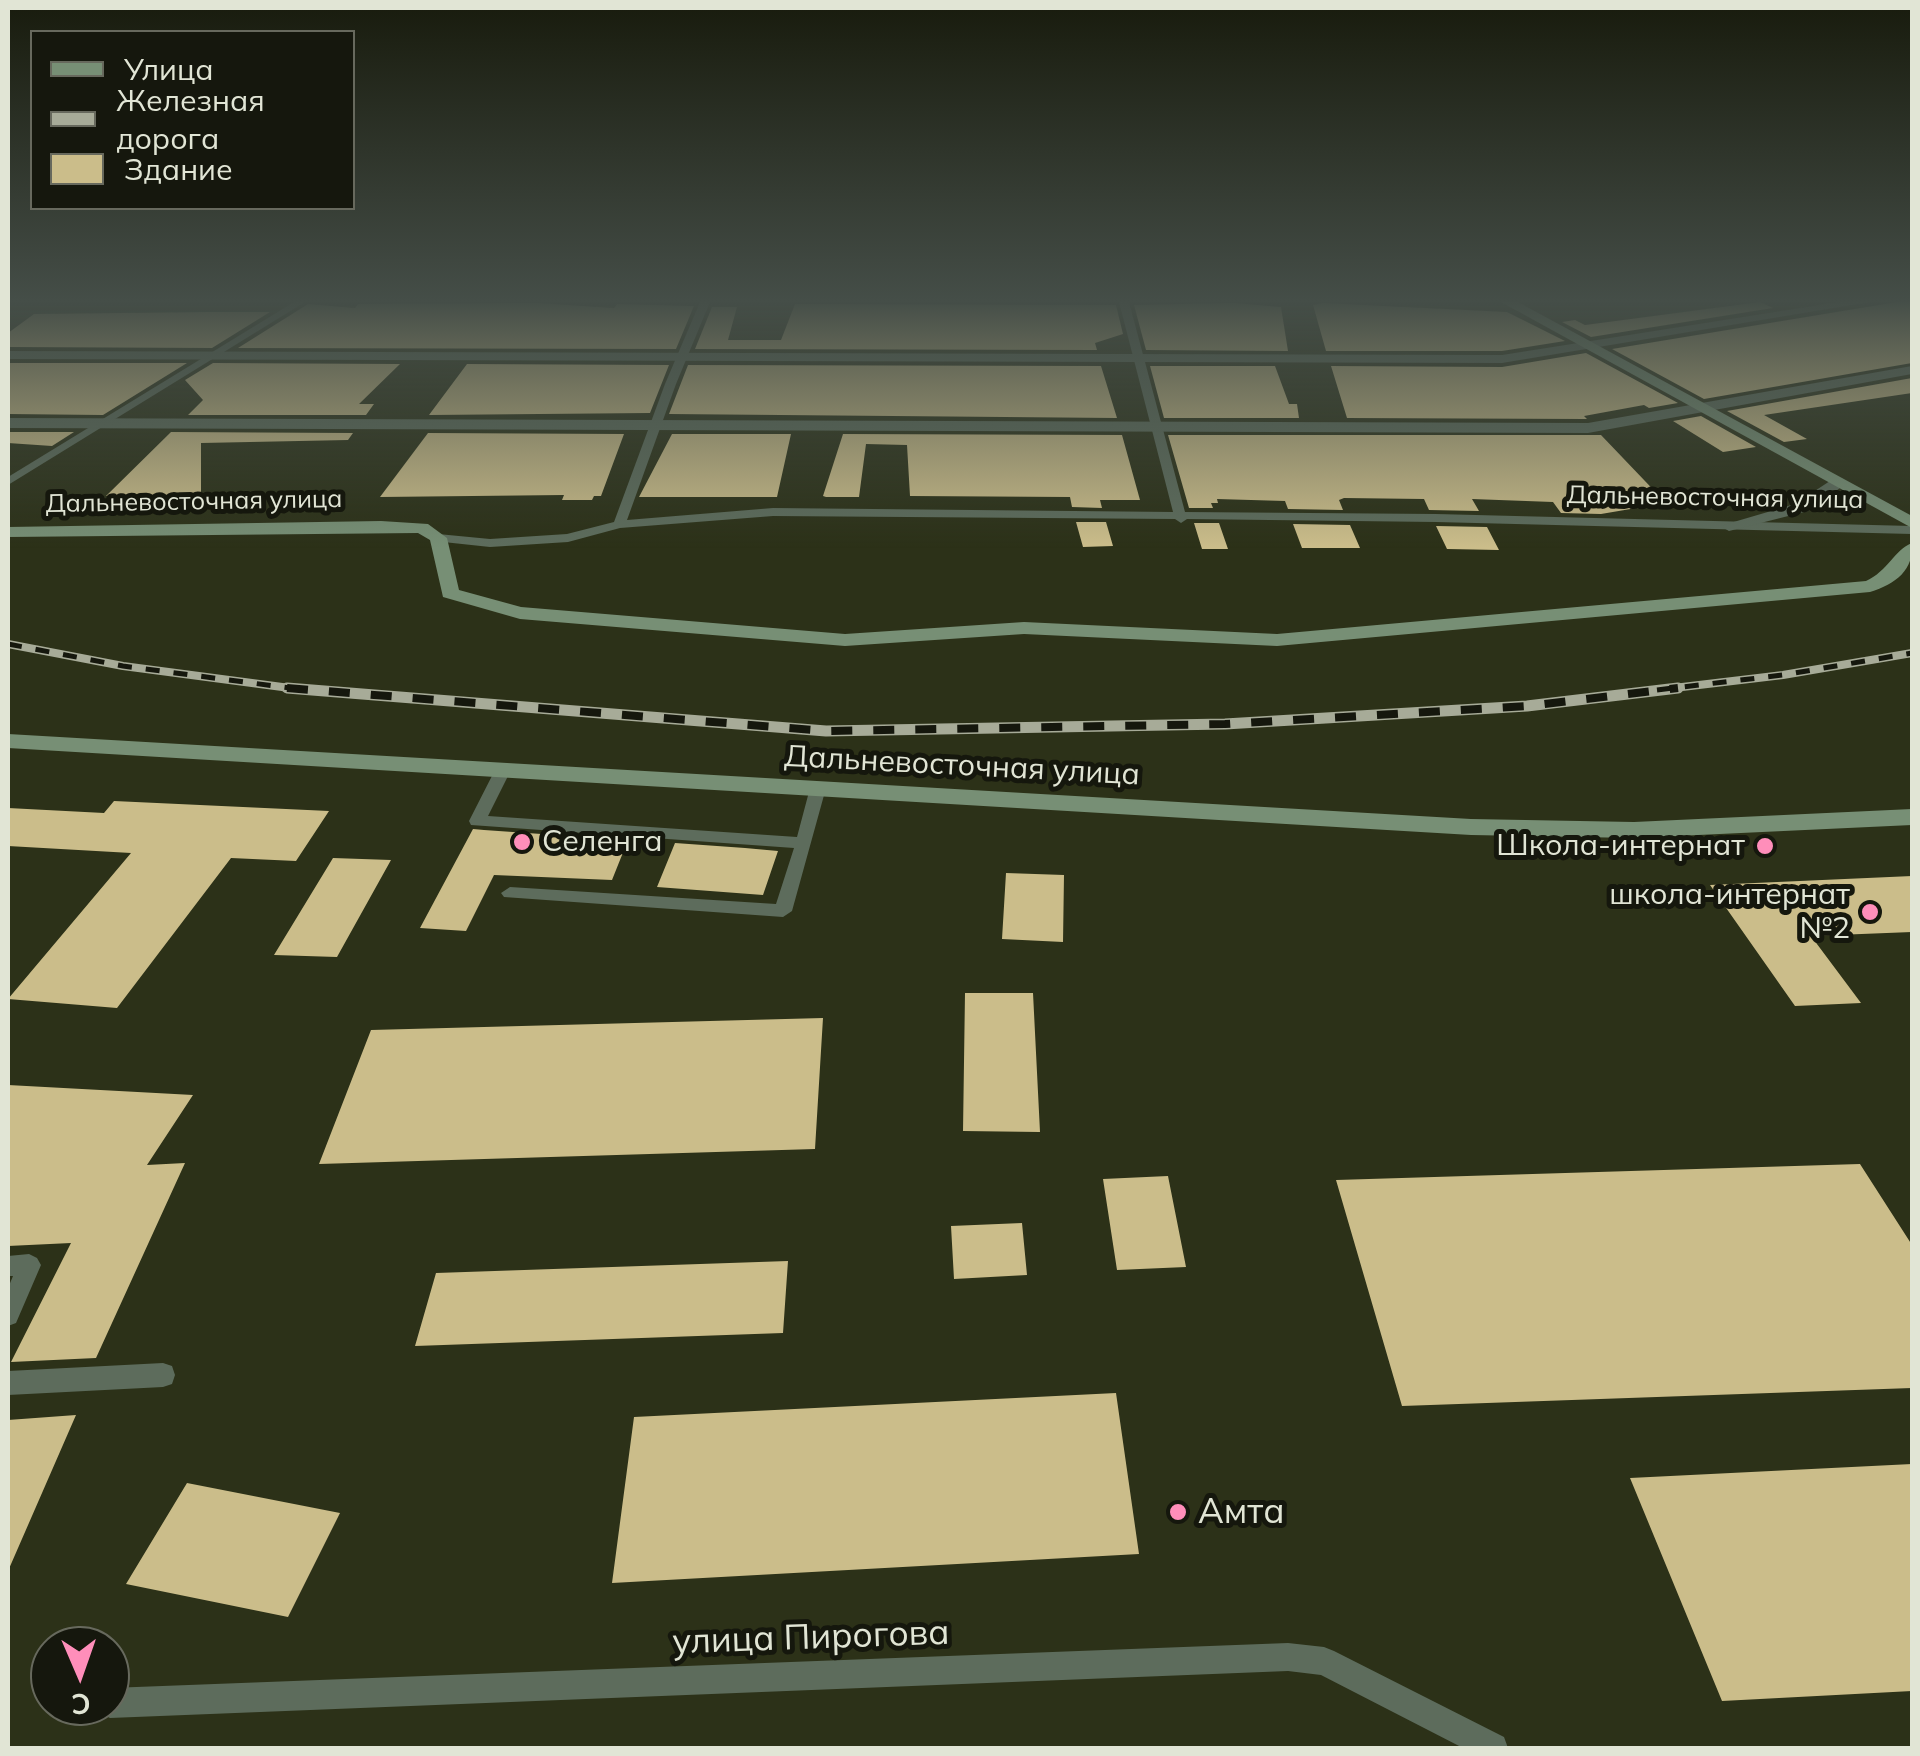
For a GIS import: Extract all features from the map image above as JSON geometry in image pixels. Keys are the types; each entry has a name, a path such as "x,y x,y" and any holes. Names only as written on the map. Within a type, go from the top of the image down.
{"street":[{"path":"1658,384 1912,527"},
{"path":"8,424 1588,428 1832,384"},
{"path":"1729,526 1806,508 1820,502 1839,483"},
{"name":"Дальневосточная улица","path":"8,532 381,526 422,528 438,538"},
{"path":"438,538 450,594 520,612 845,640 1024,628 1277,640 1870,586 1890,577 1912,548"},
{"name":"Дальневосточная улица","path":"8,741 1489,827 1634,830 1912,817"}],"lane":[{"path":"8,482 166,384"},
{"path":"619,524 670,384"},
{"path":"1146,384 1180,519"},
{"name":"Дальневосточная улица","path":"438,538 490,542 568,538 619,524 773,512 1912,527"},
{"path":"504,768 477,820 804,842"},
{"path":"510,893 782,911 818,788"},
{"path":"8,1266 28,1265 8,1315"},
{"path":"8,1383 163,1375"},
{"name":"улица Пирогова","path":"130,1701 1288,1657 1324,1661 1493,1748"}],"building":[{"path":"8,384 153,384 103,415 8,414"},
{"path":"189,384 380,384 359,404 374,404 366,415 188,415 203,400"},
{"path":"452,384 662,384 650,413 429,415"},
{"path":"681,384 1107,384 1117,418 669,414"},
{"path":"1155,384 1282,384 1289,404 1297,404 1299,418 1164,418"},
{"path":"1337,384 1643,384 1678,403 1584,416 1587,419 1347,418"},
{"path":"1676,384 1791,384 1704,399"},
{"path":"1879,384 1912,384 1912,393 1764,415 1807,439 1784,442 1727,411"},
{"path":"1701,416 1756,447 1723,452 1673,421"},
{"path":"8,432 74,432 52,446 8,443"},
{"path":"171,432 353,433 348,440 201,443 201,496 106,496"},
{"path":"428,433 624,434 601,496 592,500 562,500 564,495 380,497"},
{"path":"672,434 791,434 777,497 639,497"},
{"path":"843,434 1122,435 1140,500 1100,500 1102,508 1072,507 1070,497 910,496 907,445 866,444 859,497 826,497 823,496"},
{"path":"1168,435 1601,435 1666,503 1601,514 1561,513 1553,502 1472,499 1479,511 1429,510 1424,499 1344,498 1339,500 1343,510 1288,509 1285,501 1217,499 1218,503 1211,503 1213,508 1189,508"},
{"path":"1076,522 1106,522 1113,546 1083,547"},
{"path":"1194,523 1219,523 1228,549 1202,549"},
{"path":"1293,524 1350,525 1360,548 1302,548"},
{"path":"1436,526 1487,527 1499,550 1447,549"},
{"path":"114,801 329,811 296,861 231,858 117,1008 8,999 131,853 8,846 8,808 104,813"},
{"path":"473,829 628,840 612,880 494,875 466,931 420,928"},
{"path":"675,843 778,851 763,895 657,887"},
{"path":"333,858 391,860 337,957 274,955"},
{"path":"1006,873 1064,875 1063,942 1002,939"},
{"path":"1912,876 1912,932 1811,936 1861,1003 1795,1006 1710,885"},
{"path":"965,993 1033,993 1040,1132 963,1131"},
{"path":"823,1018 815,1149 319,1164 371,1030"},
{"path":"8,1085 193,1095 147,1165 185,1163 96,1358 11,1362 71,1243 8,1246"},
{"path":"1860,1164 1912,1245 1912,1388 1402,1406 1336,1180"},
{"path":"1168,1176 1186,1267 1117,1270 1103,1179"},
{"path":"1022,1223 1027,1275 954,1279 951,1226"},
{"path":"788,1261 783,1333 415,1346 436,1273"},
{"path":"1116,1393 1139,1554 612,1583 634,1417"},
{"path":"76,1415 8,1571 8,1420"},
{"path":"1912,1464 1912,1691 1722,1701 1630,1478"},
{"path":"187,1483 340,1513 288,1617 126,1584"}],"railway":[{"path":"8,644 123,666 294,689"},
{"path":"1657,690 1783,675 1912,653"},
{"path":"287,688 294,689"},
{"path":"294,689 826,731 1225,724 1527,706 1678,688"},
{"path":"294,689 305,690"}],"place":[{"name":"Селенга","path":"522,842"},
{"name":"Школа-интернат","path":"1765,846"},
{"name":"школа-интернат №2","path":"1870,912"},
{"name":"Амта","path":"1178,1512"}]}
